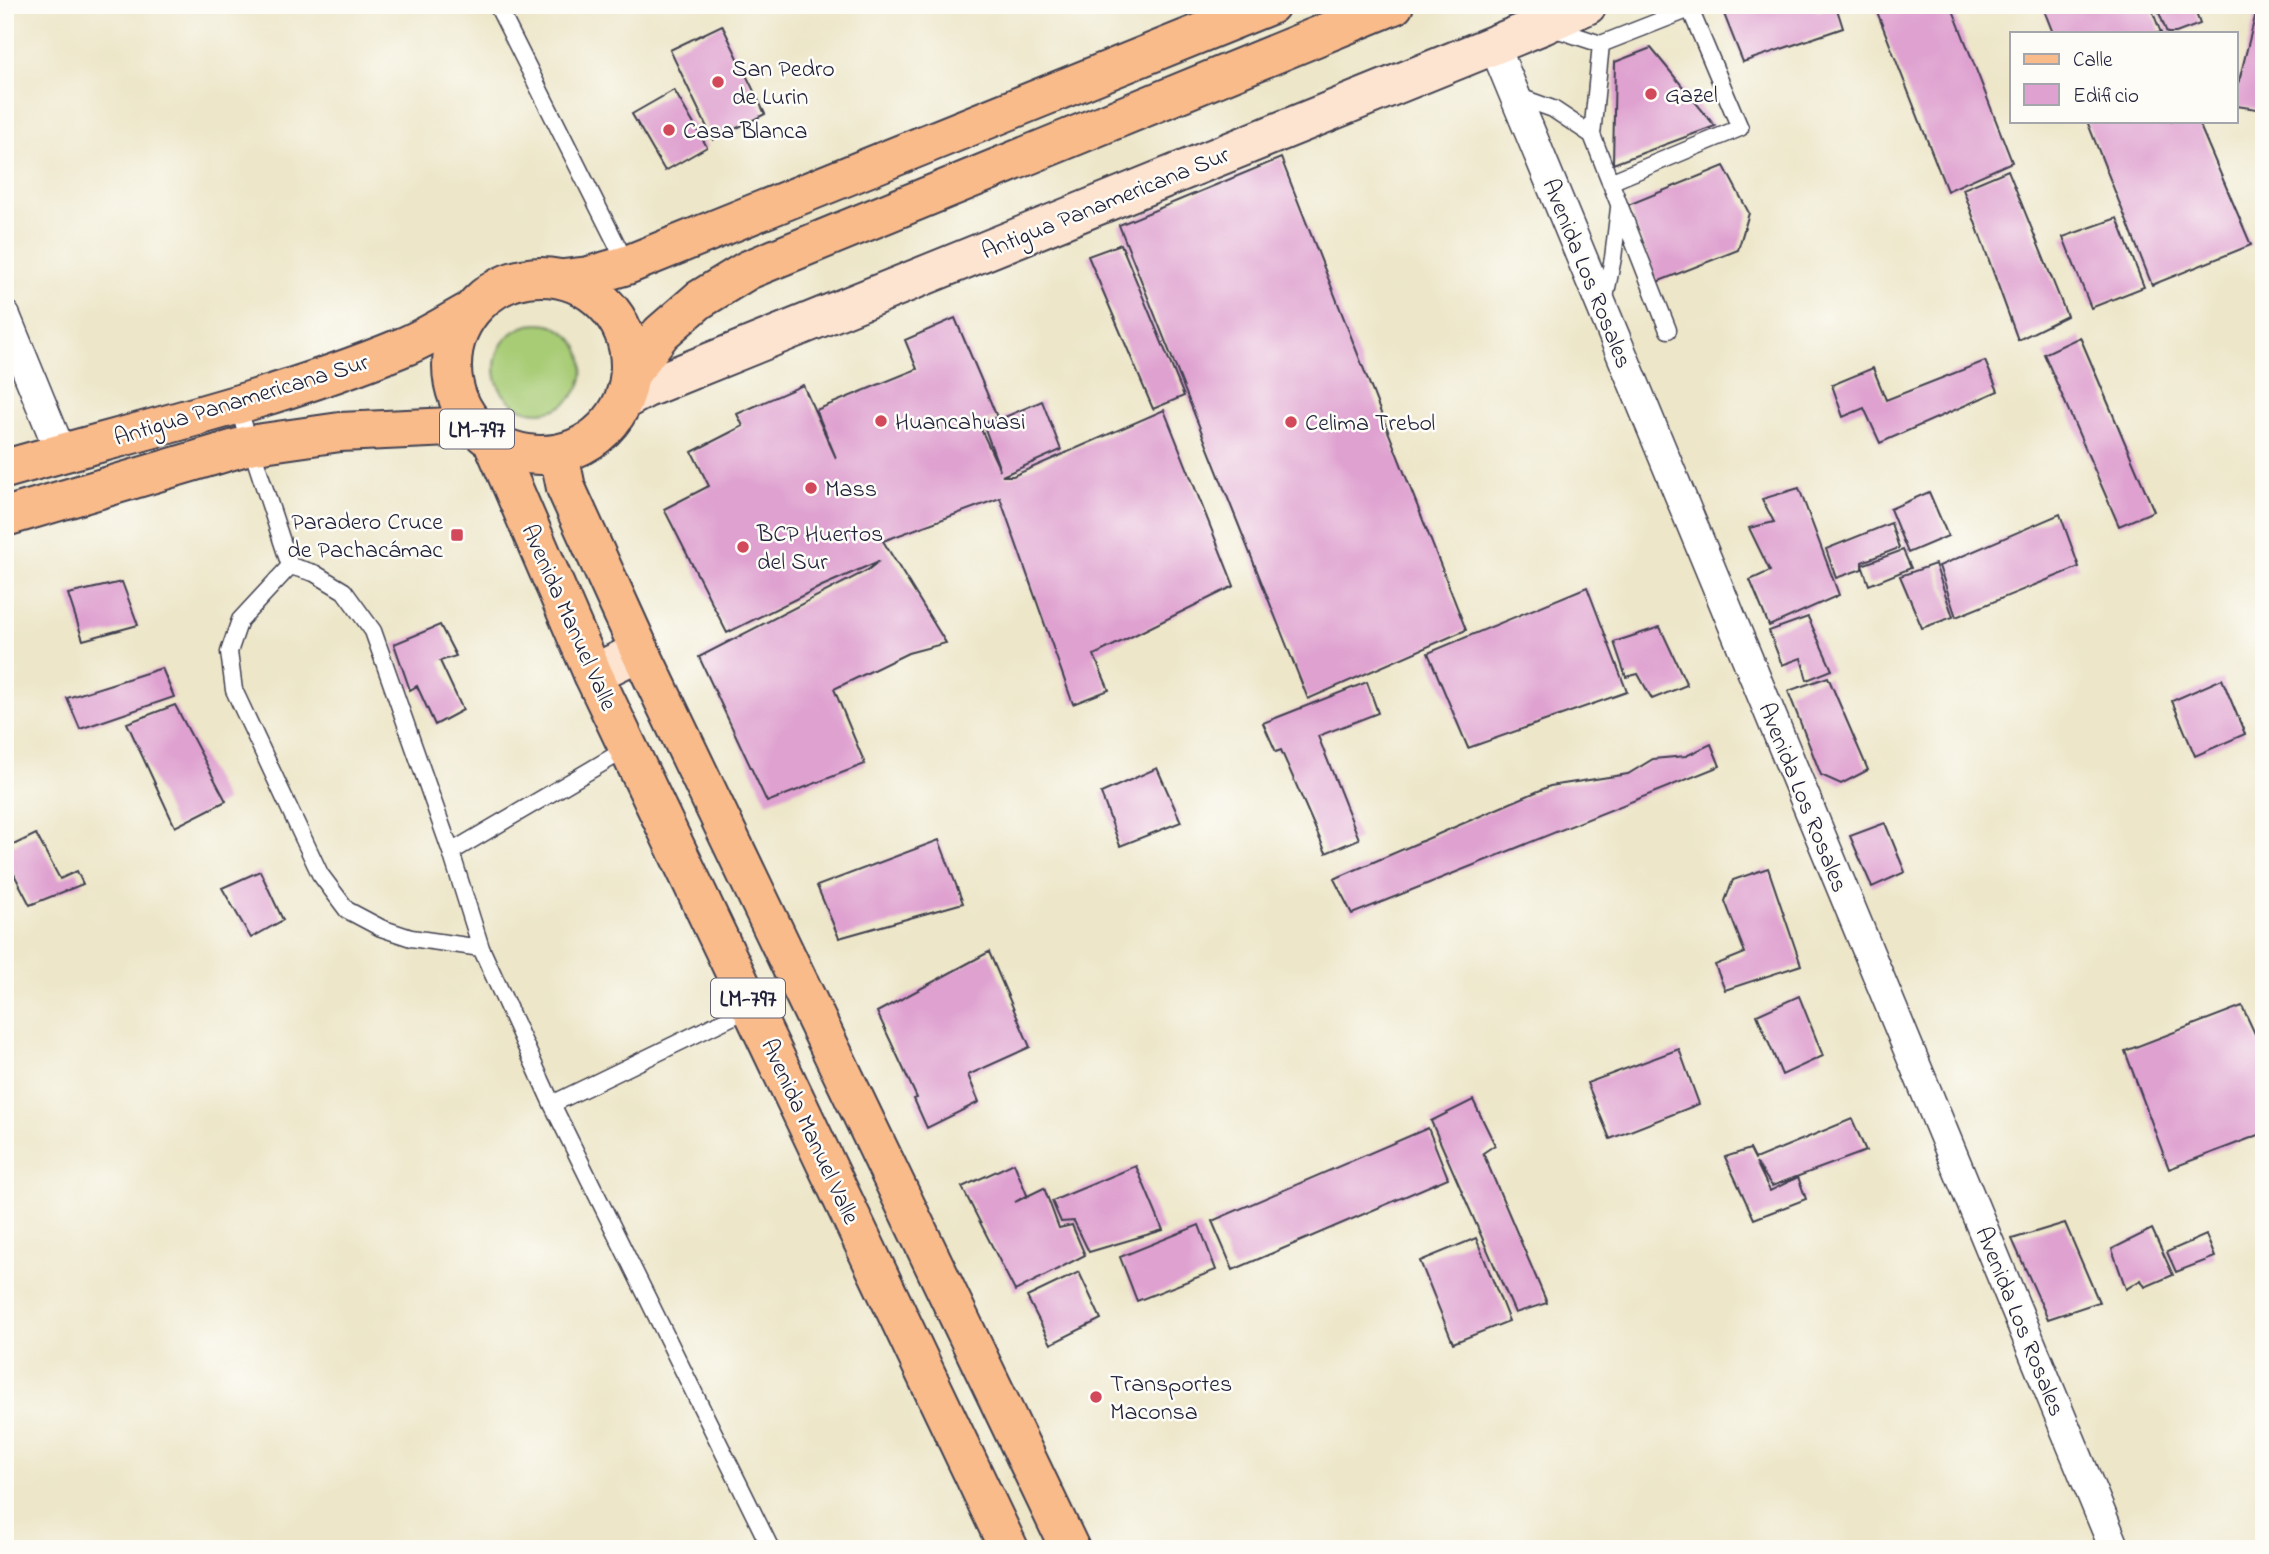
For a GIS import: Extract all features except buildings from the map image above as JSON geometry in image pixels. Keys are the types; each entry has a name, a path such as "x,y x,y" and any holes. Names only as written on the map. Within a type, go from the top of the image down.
{"main road":[{"path":"562,279 589,276 627,265 1270,5"},
{"path":"627,387 661,333 699,300 748,270 1394,5"},
{"name":"LM-797","path":"536,276 562,279 586,288 606,303 620,324 629,348 627,387 612,422 593,440 559,454 544,456 519,453 484,435 461,407 453,383 452,358 457,335 469,312 488,294 511,282 536,276"},
{"name":"Antigua Panamericana Sur","path":"5,469 237,404 351,368 406,346 469,312"},
{"name":"Antigua Panamericana Sur","path":"5,517 249,445 340,432 484,435"},
{"name":"Avenida Manuel Valle","path":"484,435 593,674 1009,1549"},
{"name":"Avenida Manuel Valle","path":"559,454 566,488 640,651 1070,1549"}],"street":[{"name":"Antigua Panamericana Sur","path":"627,387 643,389 1544,25 1587,5"},
{"name":"Avenida Los Rosales","path":"1494,44 2115,1549"},
{"path":"5,316 61,453"},
{"path":"593,674 640,651"}],"lane":[{"path":"497,5 627,265"},
{"path":"1544,25 1601,44 1691,7 1740,128 1610,182"},
{"path":"1601,44 1592,135 1668,330"},
{"path":"1514,95 1553,109 1592,135"},
{"path":"1603,309 1613,258 1619,204"},
{"path":"237,404 290,566"},
{"path":"290,566 314,573 344,591 373,631 451,852 481,948 552,1104 771,1549"},
{"path":"290,566 240,620 229,652 234,690 320,874 348,910 381,928 411,938 481,948"},
{"path":"451,852 628,748"},
{"path":"552,1104 752,1007"}],"green space":[{"path":"530,324 548,324 564,331 576,343 583,359 583,377 576,393 564,405 548,412 530,412 514,405 502,393 495,377 495,359 502,343 514,331"}],"place":[{"name":"San Pedro de Lurin","path":"718,82"},
{"name":"Gazel","path":"1651,94"},
{"name":"Casa Blanca","path":"669,130"},
{"name":"Huancahuasi","path":"881,421"},
{"name":"Celima Trebol","path":"1291,422"},
{"name":"Mass","path":"811,488"},
{"name":"Paradero Cruce de Pachacámac","path":"457,535"},
{"name":"BCP Huertos del Sur","path":"743,547"},
{"name":"Transportes Maconsa","path":"1096,1397"}]}
